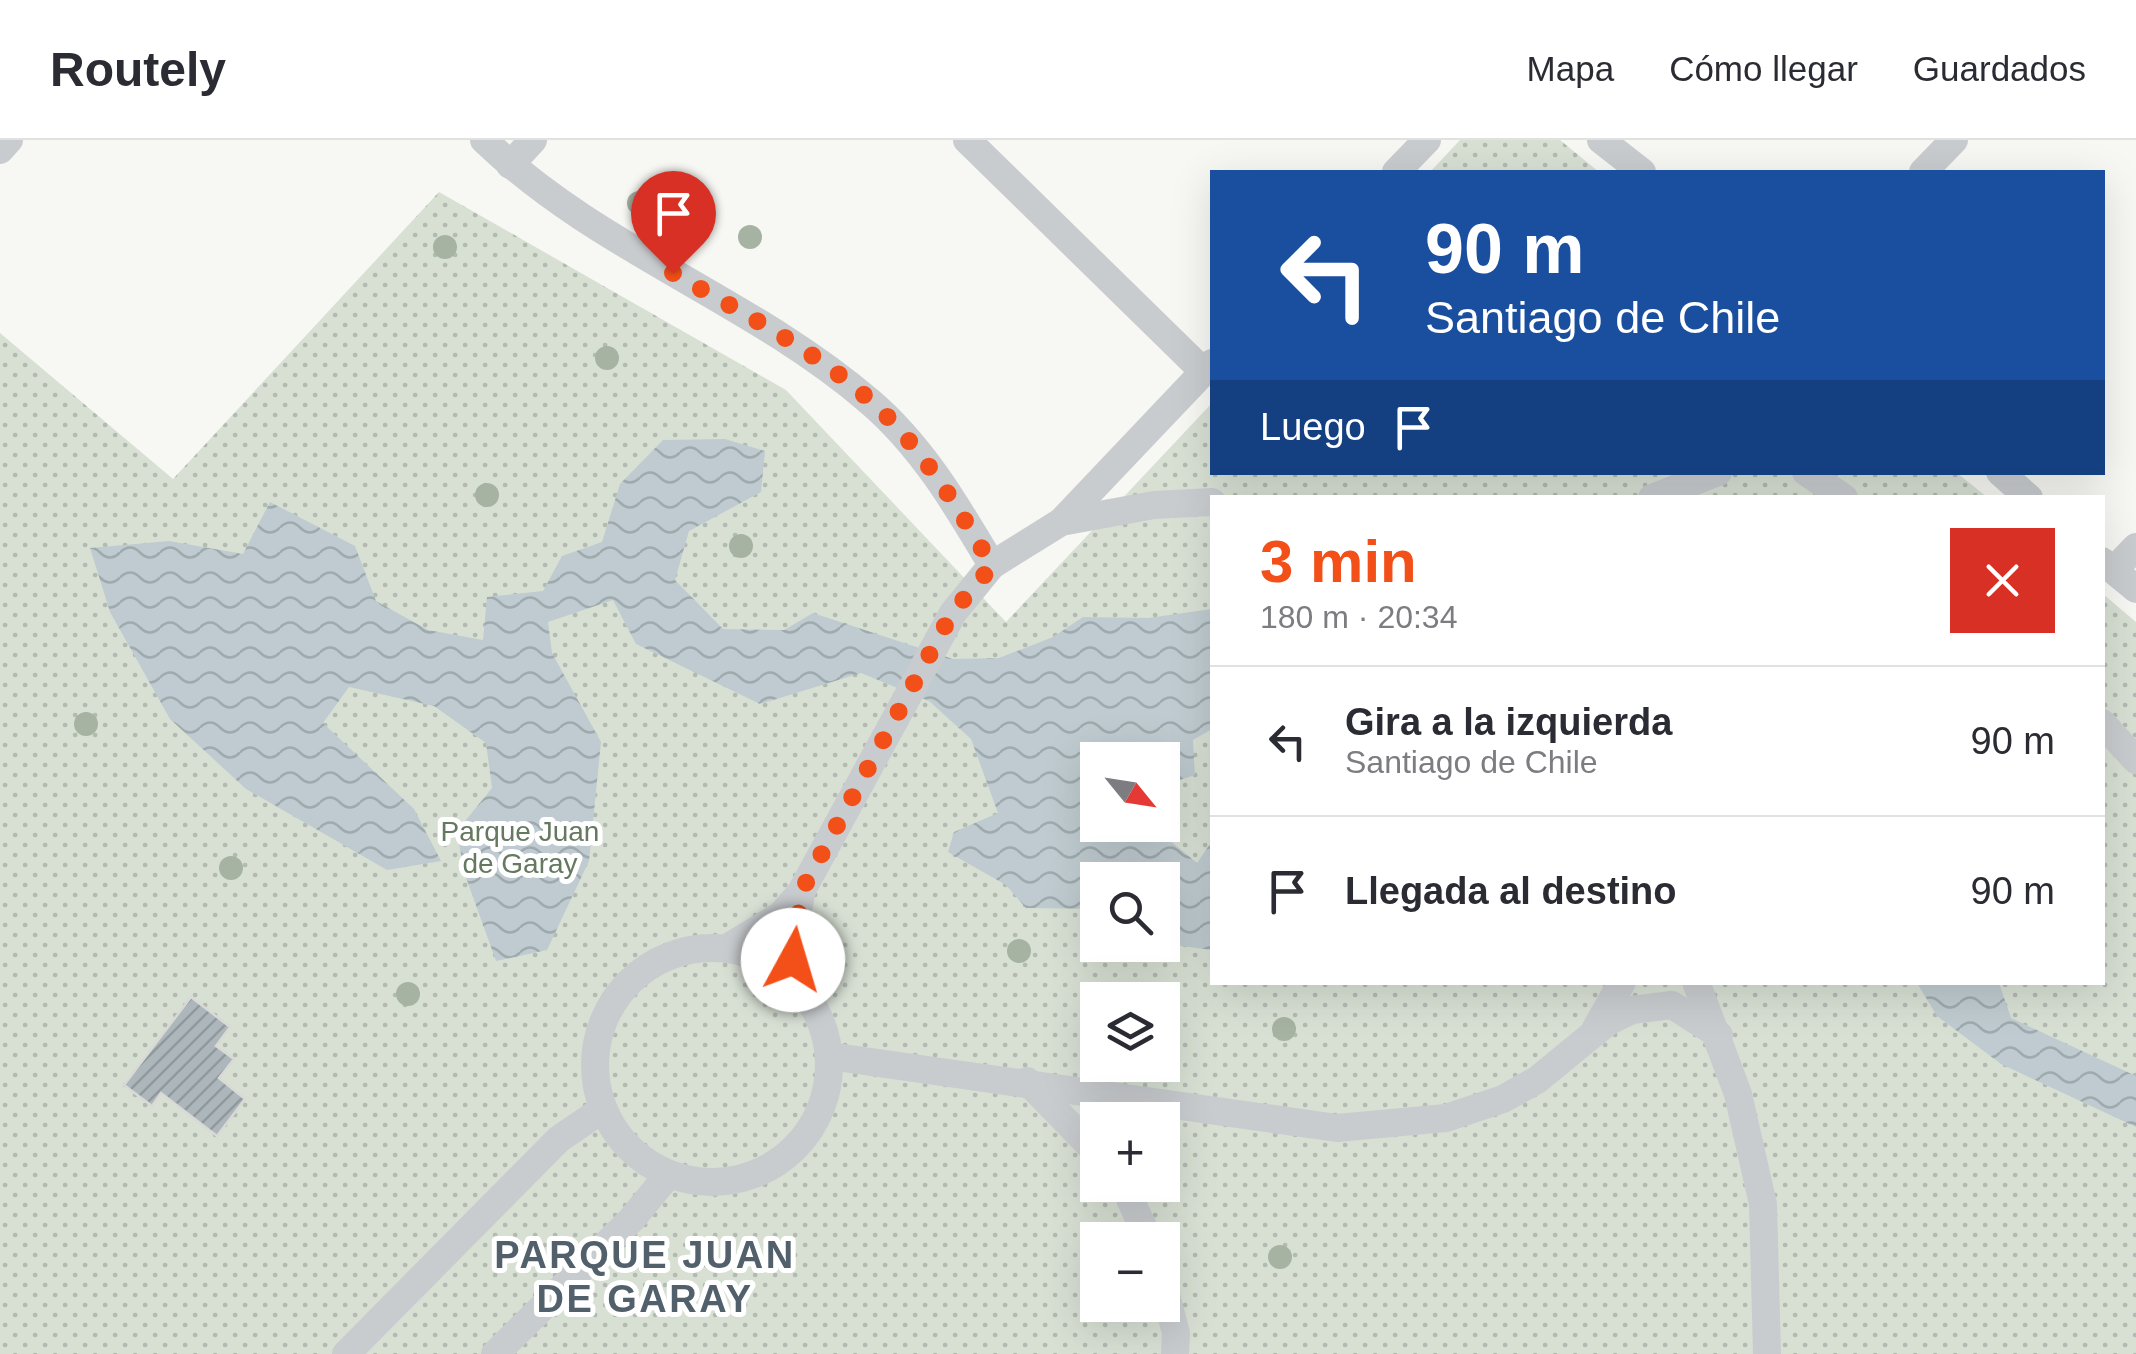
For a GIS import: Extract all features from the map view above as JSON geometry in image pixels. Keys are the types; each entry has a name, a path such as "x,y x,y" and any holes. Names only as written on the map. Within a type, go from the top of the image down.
{"street":[{"path":"0,150 9,140"},
{"path":"484,140 572,213 756,321 869,401 895,425 948,490 992,566"},
{"path":"510,165 533,140"},
{"path":"726,948 781,915 801,892 952,613 992,566 1062,522 1208,368 967,140"},
{"path":"1398,170 1427,140"},
{"path":"1601,140 1639,170"},
{"path":"1925,170 1954,140"},
{"path":"1660,495 1710,475"},
{"path":"1810,475 1840,495"},
{"path":"2003,475 2027,495"},
{"path":"1062,522 1154,505 1210,502"},
{"path":"2136,547 2108,565 2136,589"},
{"path":"2105,726 2136,760"},
{"path":"798,986 793,949 801,892"},
{"path":"726,948 760,958 798,986 822,1025 829,1056 826,1090 814,1121 794,1148 767,1168 736,1180 702,1182 669,1174 630,1148 603,1109 595,1075 597,1041 620,994 659,960 692,949 726,948"},
{"path":"1590,1040 1620,985"},
{"path":"1697,985 1738,1094 1762,1204 1768,1354"},
{"path":"829,1056 1027,1081 1337,1128 1446,1118 1503,1099 1590,1040 1610,1021 1632,1010 1672,1005 1719,1035"},
{"path":"1027,1081 1080,1135"},
{"path":"1180,1112 1196,1106"},
{"path":"346,1354 559,1139 603,1109"},
{"path":"495,1354 630,1220 669,1174"},
{"path":"1173,1322 1175,1354"}],"green space":[{"path":"1460,140 1560,140 1597,170 1432,170"},
{"name":"Parque Juan de Garay","path":"439,192 786,390 1006,622 1210,405 1210,475 1960,475 1984,495 1210,495 1210,985 2105,985 2105,596 2136,622 2136,1354 0,1354 0,333 173,479"}],"water":[{"path":"725,439 765,451 761,492 689,531 675,580 723,629 784,630 813,613 953,659 999,658 1053,637 1083,617 1148,618 1210,609 1210,730 1193,740 1195,775 1180,780 1180,742 1080,742 1080,842 1172,842 1197,863 1210,844 1210,950 1180,946 1180,862 1080,862 1080,909 1026,908 1006,885 948,852 954,832 998,813 971,739 929,701 861,673 760,704 636,644 613,600 548,622 552,653 601,742 589,861 547,950 496,961 464,872 457,831 492,788 486,743 434,706 349,687 323,723 414,809 441,861 387,870 246,789 170,719 110,612 90,548 169,541 243,554 270,502 355,546 376,601 428,630 483,640 487,597 543,591 562,556 602,542 620,484 663,440"},
{"path":"1918,985 2000,985 2011,1018 2136,1076 2136,1127 2001,1064 1937,1016"}],"building":[{"path":"191,997 230,1027 216,1046 234,1059 219,1078 245,1099 217,1136 161,1093 152,1106 124,1085"}],"district":[{"name":"PARQUE JUAN DE GARAY","path":"645,1277"}],"route":[{"path":"673,273 756,321 869,401 895,425 948,490 992,566 952,613 801,892 793,960"}]}
